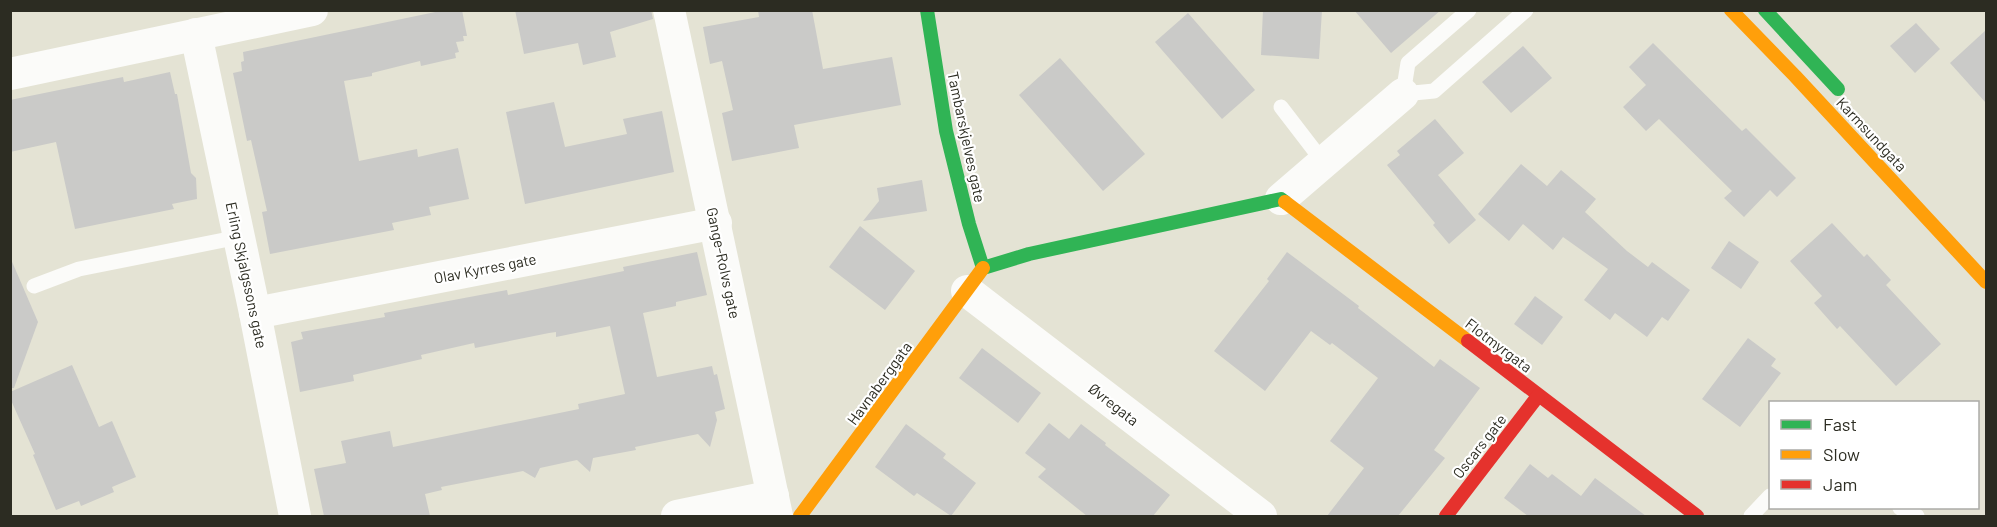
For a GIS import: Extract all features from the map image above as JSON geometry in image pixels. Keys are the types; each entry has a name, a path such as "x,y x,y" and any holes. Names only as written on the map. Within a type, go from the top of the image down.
{"street":[{"path":"10,74 312,10"},
{"name":"Gange-Rolvs gate","path":"669,10 775,506"},
{"name":"Tambarskjelves gate","path":"927,10 946,131 969,224 975,279"},
{"name":"Karmsundgata","path":"1731,10 1986,282"},
{"name":"Karmsundgata","path":"1765,10 1844,95"},
{"name":"Erling Skjalgssons gate","path":"196,34 295,516"},
{"path":"975,279 1029,254 1281,199 1403,94"},
{"name":"Flotmyrgata","path":"1281,199 1697,516"},
{"name":"Olav Kyrres gate","path":"255,313 716,223"},
{"name":"Havnaberggata","path":"800,516 975,279"},
{"name":"Øvregata","path":"975,279 1261,516"},
{"name":"Oscars gate","path":"1446,516 1538,396"},
{"path":"676,516 775,506"}],"lane":[{"path":"1469,10 1408,63 1403,94 1434,91 1526,10"},
{"path":"1281,107 1324,163"},
{"path":"34,286 79,269 239,237"},
{"path":"1752,516 1769,497"}],"building":[{"path":"445,10 462,10 467,36 463,36 464,41 456,42 459,52 455,53 456,58 421,66 420,61 372,73 372,76 344,81 359,161 417,149 418,157 458,148 469,199 429,207 431,215 392,223 394,230 270,254 262,212 267,211 251,140 247,141 233,73 242,71 243,52"},
{"path":"515,10 651,10 653,19 610,32 616,57 583,65 578,43 524,54"},
{"path":"758,10 812,10 823,69 892,57 901,105 794,125 799,148 732,161 722,113 733,110 722,61 710,64 703,27 759,17"},
{"path":"1263,10 1322,10 1319,59 1261,55"},
{"path":"1354,10 1441,10 1391,53"},
{"path":"1188,13 1255,90 1222,119 1155,42"},
{"path":"1916,23 1940,49 1915,73 1890,46"},
{"path":"1986,30 1986,103 1950,63"},
{"path":"1653,43 1742,131 1746,128 1796,178 1777,197 1770,190 1744,217 1724,198 1732,191 1659,119 1646,131 1623,107 1646,85 1629,67"},
{"path":"1523,46 1552,78 1511,113 1482,82"},
{"path":"1060,58 1145,154 1103,191 1019,95"},
{"path":"170,72 175,94 177,94 191,173 196,178 197,199 172,204 174,209 75,229 56,142 10,152 10,100 123,77 124,82"},
{"path":"554,102 565,147 627,134 623,119 662,111 674,172 525,204 506,112"},
{"path":"1435,119 1464,153 1438,175 1476,220 1449,244 1433,225 1435,223 1387,165 1400,155 1397,151"},
{"path":"1521,164 1547,186 1561,170 1596,199 1585,212 1648,267 1652,262 1690,290 1668,321 1662,317 1647,337 1615,313 1610,320 1584,300 1608,269 1563,237 1553,250 1523,224 1509,241 1478,214"},
{"path":"922,180 927,211 863,221 879,201 877,188"},
{"path":"1832,223 1864,257 1867,254 1891,280 1886,285 1941,344 1896,386 1840,326 1837,329 1814,303 1822,296 1790,261"},
{"path":"860,226 915,271 885,310 829,267"},
{"path":"1729,241 1759,262 1741,289 1711,268"},
{"path":"697,252 707,295 676,302 676,306 643,313 657,377 712,366 714,375 717,374 725,409 715,412 717,420 710,447 698,434 593,458 590,472 577,460 540,468 535,478 523,471 441,487 442,490 425,494 430,516 324,516 314,469 346,463 341,441 390,431 393,447 579,409 578,404 625,394 610,326 556,337 556,332 549,333 475,348 474,343 421,355 422,359 353,375 354,381 300,392 291,342 303,339 301,332 385,317 384,313 507,290 508,295 624,271 623,267"},
{"path":"1287,252 1359,306 1358,308 1434,367 1440,359 1480,388 1434,450 1445,458 1398,516 1327,516 1364,468 1330,441 1378,378 1332,343 1330,345 1311,331 1265,391 1214,351 1269,281 1267,279"},
{"path":"10,257 38,322 14,388 10,388"},
{"path":"1535,296 1563,317 1542,345 1514,324"},
{"path":"1748,338 1776,359 1771,366 1781,373 1740,427 1702,399"},
{"path":"982,348 1041,393 1018,423 959,378"},
{"path":"72,365 99,427 112,421 136,477 112,487 114,492 81,506 79,501 56,510 33,455 35,454 10,398 10,392"},
{"path":"1049,423 1069,439 1081,424 1170,495 1153,516 1087,516 1038,477 1046,469 1025,453"},
{"path":"906,424 946,454 943,458 976,483 951,516 917,493 914,496 875,467"},
{"path":"1530,464 1548,478 1552,474 1581,496 1595,478 1646,516 1528,516 1504,498"}],"traffic: fast":[{"path":"927,10 946,131 969,224 983,268"},
{"path":"1765,10 1838,89"},
{"path":"983,268 1029,254 1281,199 1285,202"}],"traffic: slow":[{"path":"1731,10 1986,282"},
{"path":"1285,202 1468,341"},
{"path":"800,516 983,268"}],"traffic: jam":[{"path":"1468,341 1697,516"},
{"path":"1446,516 1538,396"}]}
